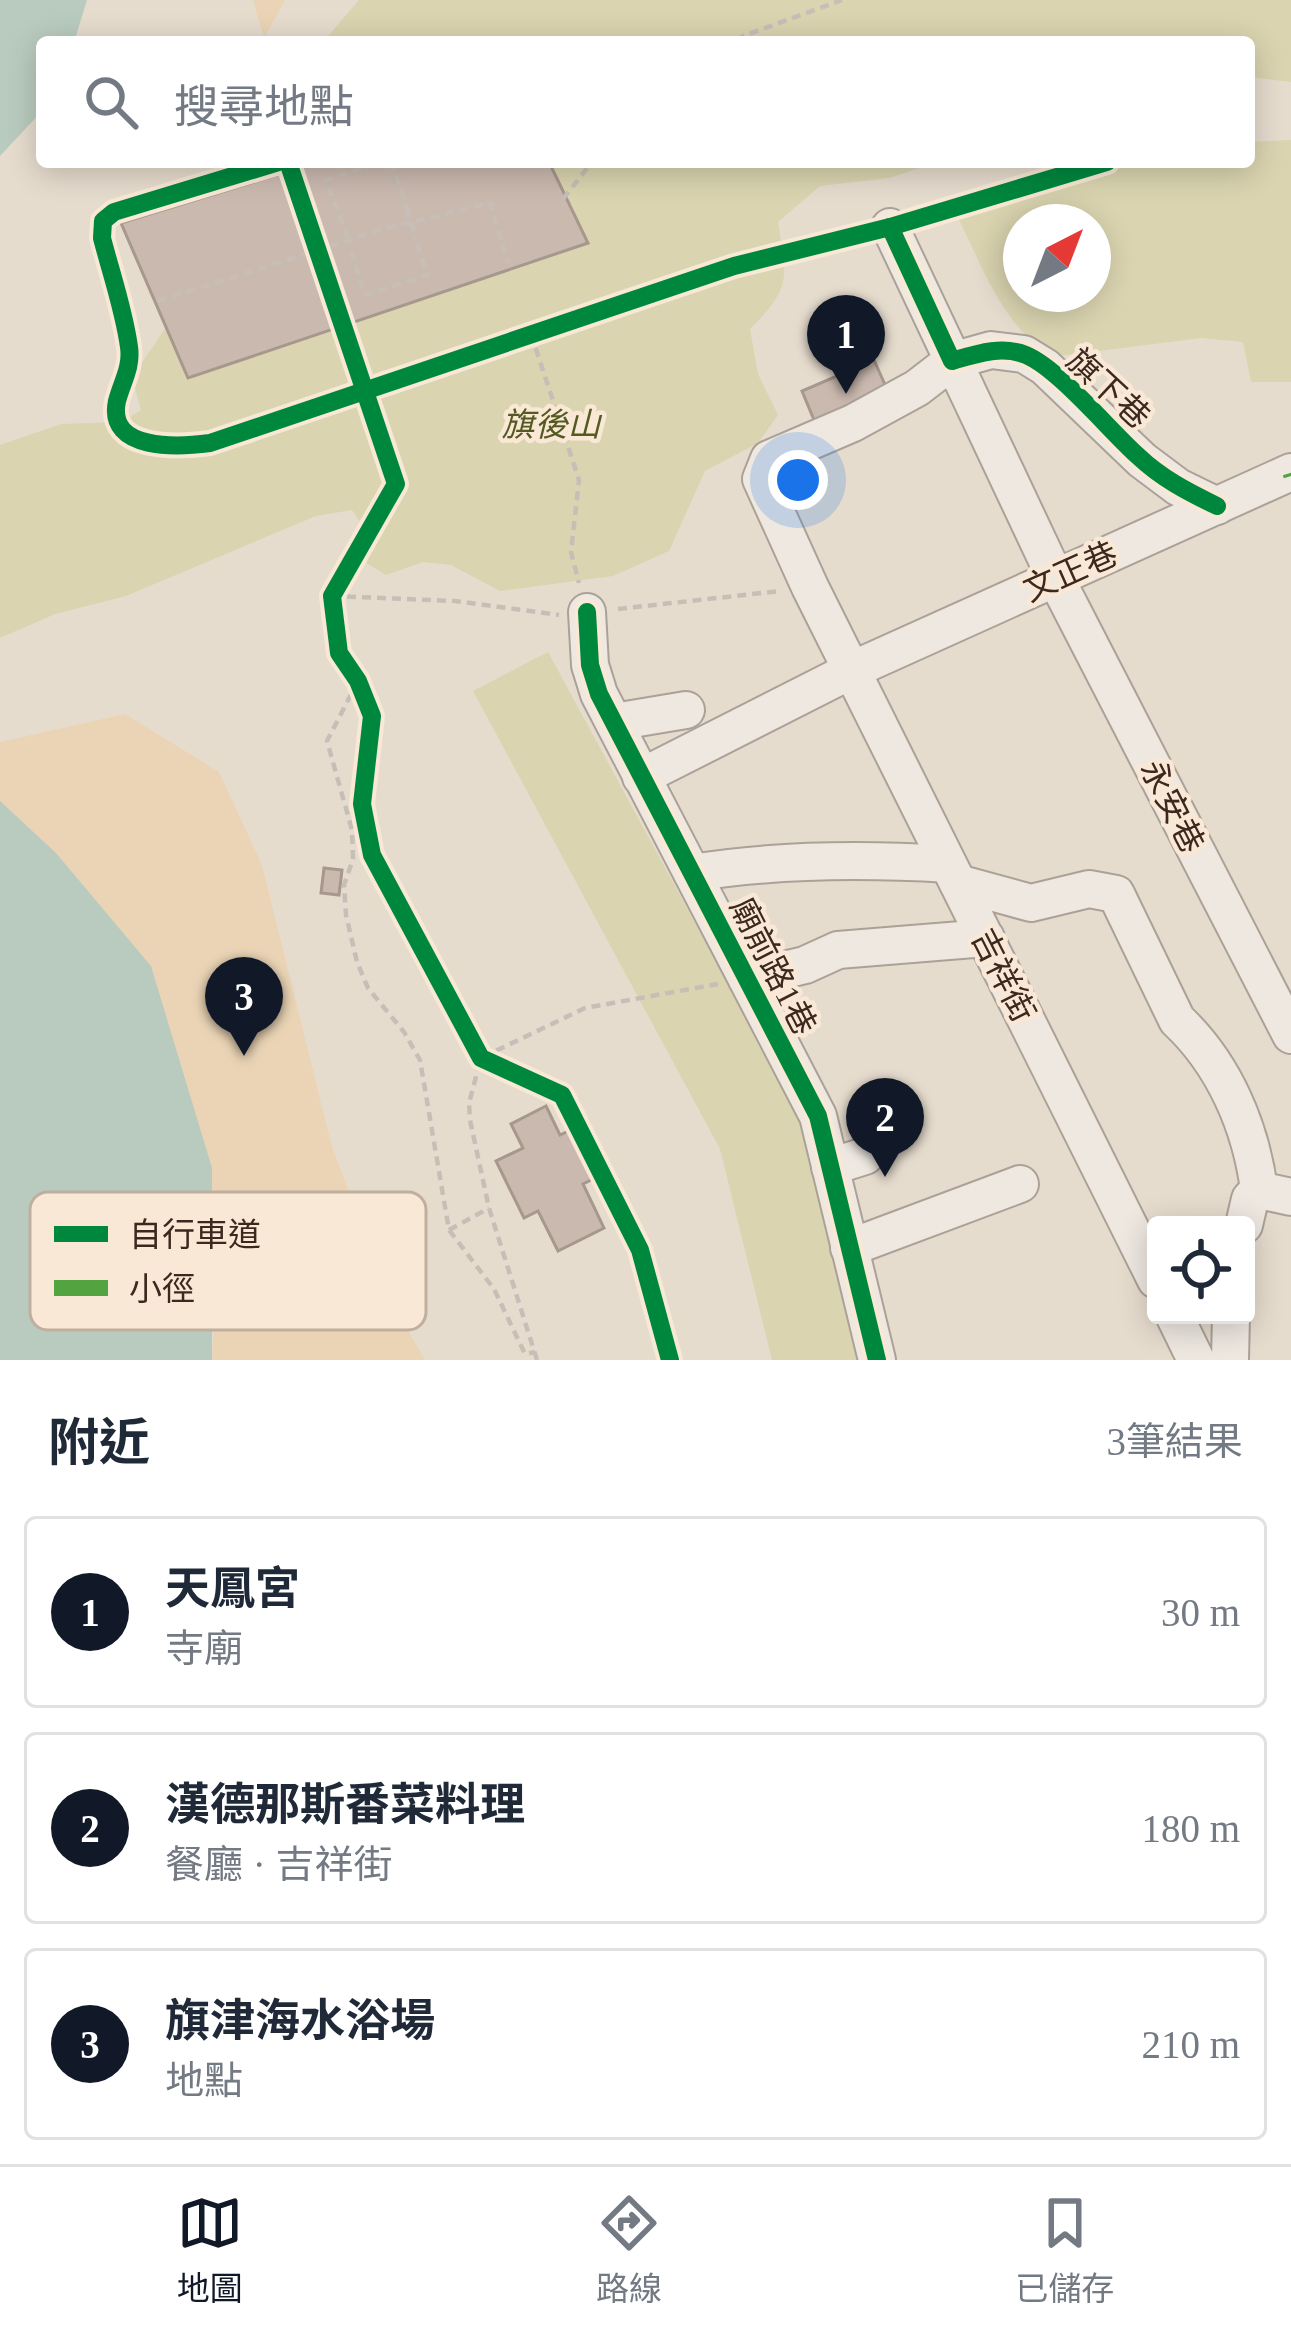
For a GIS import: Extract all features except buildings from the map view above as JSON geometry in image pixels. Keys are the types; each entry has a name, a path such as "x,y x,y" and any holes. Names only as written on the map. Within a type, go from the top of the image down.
{"street":[{"path":"890,227 1055,577"},
{"name":"旗下巷","path":"952,361 991,350 1024,354 1045,367 1142,460 1178,487 1217,506"},
{"name":"吉祥街","path":"952,361 917,388 853,423 769,459 760,479 1147,1262"},
{"name":"文正巷","path":"641,777 851,670 1290,474"},
{"name":"永安巷","path":"1055,577 1290,1030"},
{"name":"廟前路1巷","path":"587,612 590,665 614,722 818,1116 877,1360"},
{"path":"614,722 686,710"},
{"path":"692,873 872,859 953,873 1031,903 1089,889 1116,894 1177,1020 1194,1035 1224,1080 1275,1194 1250,1199 1246,1216"},
{"path":"747,979 838,950 986,938"},
{"path":"830,1167 866,1156 874,1144"},
{"path":"850,1248 1020,1184"},
{"path":"1178,1324 1196,1360"},
{"path":"1230,1360 1231,1324"}],"path":[{"path":"743,36 842,0"},
{"path":"259,168 114,212 103,221 102,238 130,350 116,415 122,428 137,439 167,448 210,442 734,266 890,227"},
{"path":"290,168 296,184"},
{"path":"349,240 326,180 363,168"},
{"path":"351,250 365,295 427,274 393,168"},
{"path":"563,200 587,168"},
{"path":"158,302 349,240 490,203 508,263"},
{"path":"311,230 326,275"},
{"path":"531,334 579,480 571,552 587,612"},
{"path":"356,366 371,411"},
{"path":"342,578 332,606 455,601 556,615 810,587"},
{"path":"356,682 327,741 352,830 353,860 344,885 346,915 368,988 420,1060 449,1230 494,1289 525,1354 536,1356 489,1208 469,1103 490,1063 585,1008 747,979"},
{"path":"362,805 372,855"},
{"path":"470,1038 490,1063"},
{"path":"449,1230 489,1208"}],"green space":[{"path":"359,0 1291,0 1291,82 1255,78 1255,36 328,36"},
{"path":"1291,140 1291,382 1251,382 1243,342 1201,338 1059,356 1040,347 1007,312 1111,312 1111,204 1009,204 1120,168 1255,168 1255,142"},
{"name":"旗後山","path":"552,168 919,168 889,178 820,186 778,222 783,281 773,303 750,329 758,374 778,415 758,443 705,471 669,551 613,576 500,591 451,565 423,562 386,575 365,562 360,522 352,510 316,516 126,596 55,614 0,638 0,445 61,424 122,422 141,410 132,377 167,326 189,378 587,243"},
{"path":"1003,206 1003,306 959,220"},
{"path":"548,652 803,1122 863,1360 772,1360 720,1149 473,691"}],"sand":[{"path":"253,0 285,0 265,36"},
{"path":"125,714 219,772 262,865 332,1147 349,1192 191,1192 151,966 56,853 0,801 0,742"},
{"path":"214,1330 408,1330 425,1360 212,1360"}],"shaded area":[{"path":"0,0 87,0 76,36 36,36 36,117 0,156"},
{"path":"0,801 56,853 151,966 212,1168 212,1192 30,1192 30,1330 212,1330 212,1360 0,1360"}],"cycle path":[{"path":"259,168 114,212 103,221 102,238 130,354 117,418 134,438 164,445 210,443 734,266 890,227 1087,168"},
{"path":"290,168 396,484 332,596 339,653 358,681 372,716 362,804 372,855 481,1058 562,1095 640,1250 670,1360"},
{"path":"890,227 952,361 998,351 1017,352 1039,362 1147,464 1217,506"},
{"path":"587,612 590,665 599,694 818,1116 877,1360"}],"place":[{"name":"天鳳宮","path":"846,394"},
{"name":"旗津海水浴場","path":"244,1056"},
{"name":"漢德那斯番菜料理","path":"885,1177"}]}
